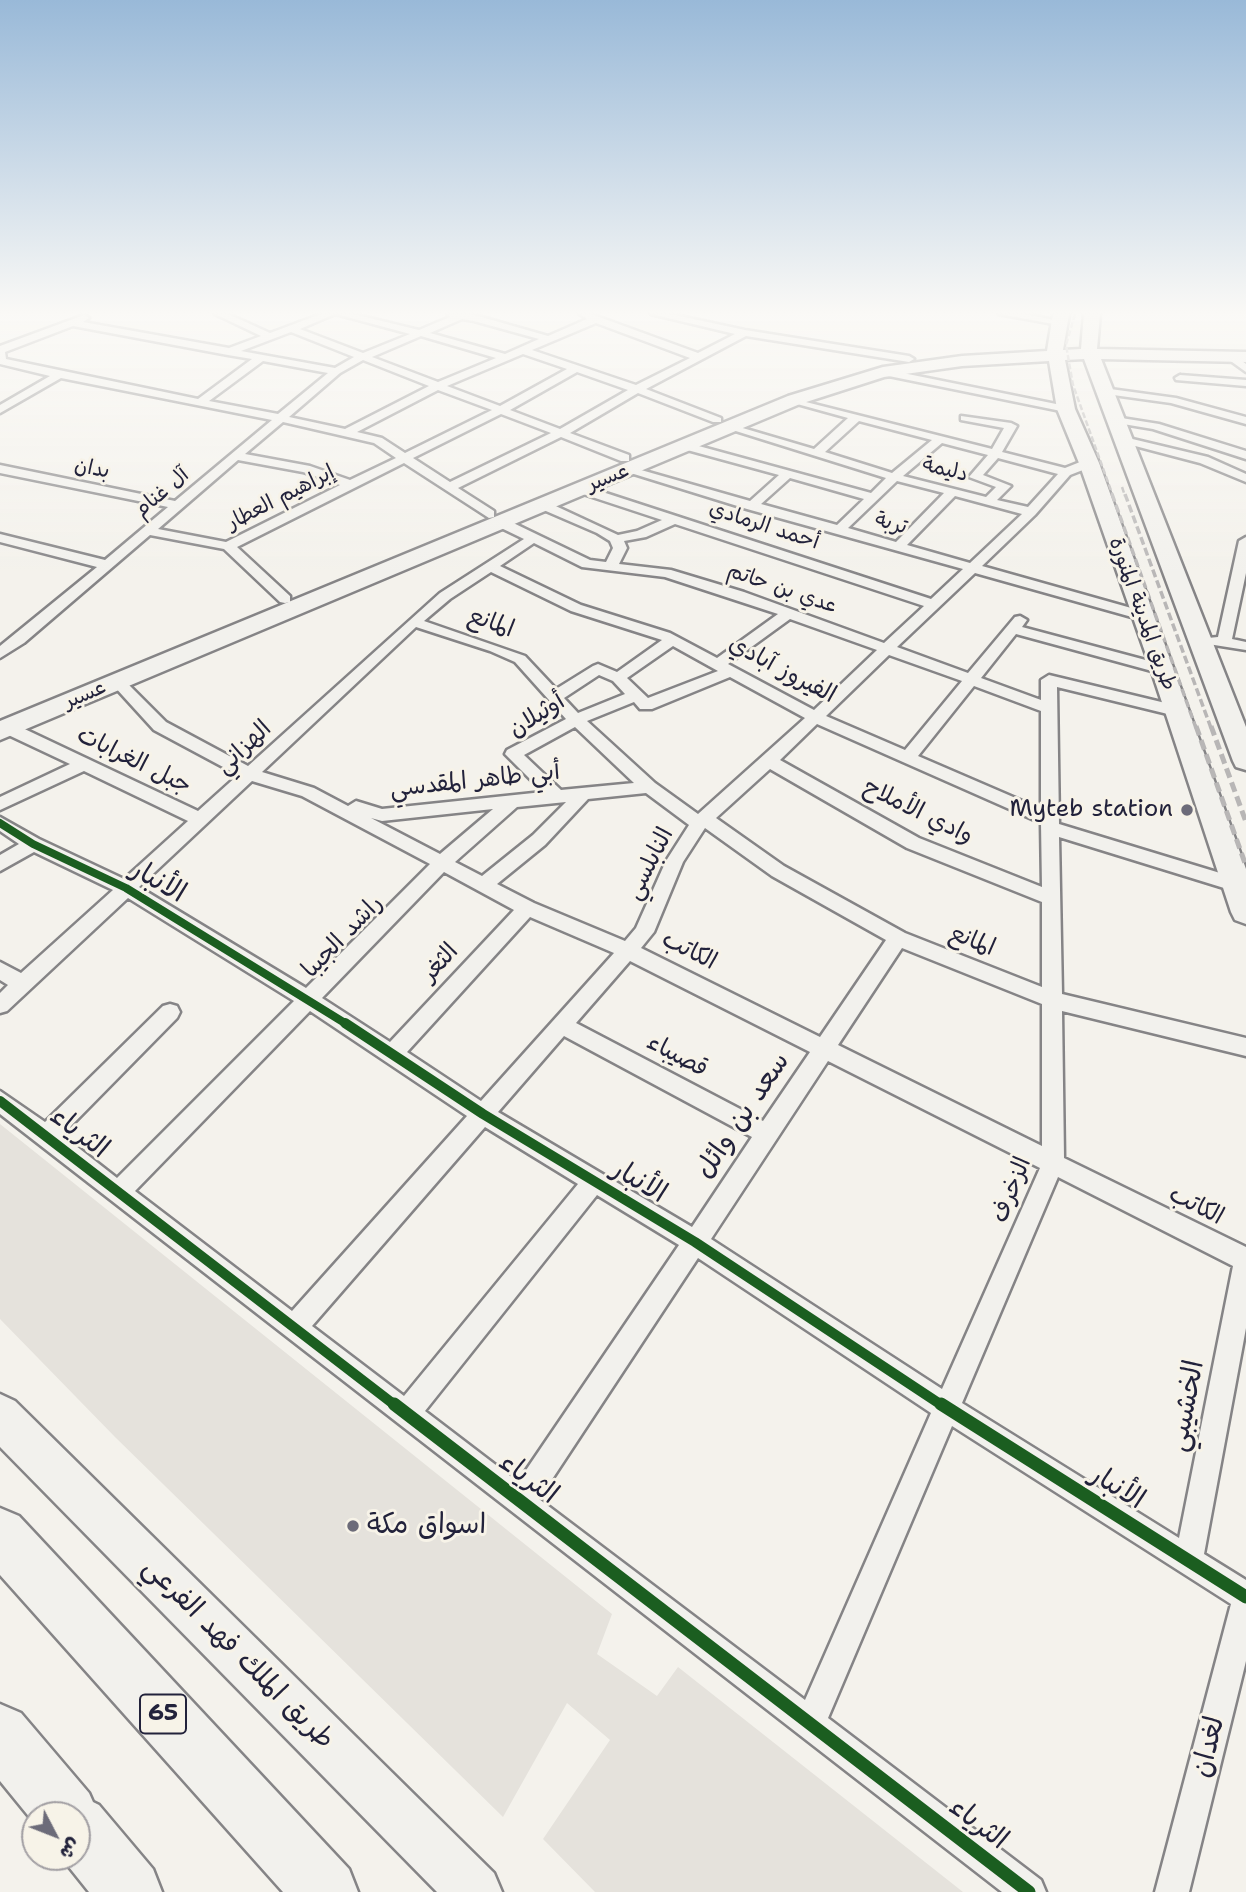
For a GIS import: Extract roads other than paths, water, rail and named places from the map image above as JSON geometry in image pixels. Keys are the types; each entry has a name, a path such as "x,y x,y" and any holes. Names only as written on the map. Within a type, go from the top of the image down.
{"highway":[{"name":"65","path":"0,1535 326,1892"},
{"path":"0,1734 55,1801"},
{"path":"91,1845 130,1892"}],"main road":[{"name":"عسير","path":"3,725 285,599 494,518 773,402"},
{"name":"عسير","path":"3,725 118,681 494,518 543,505 581,489 626,464 684,446 723,424 787,402"},
{"name":"طريق المدينة المنورة","path":"1064,402 1163,669 1246,912"},
{"name":"طريق المدينة المنورة","path":"1108,402 1198,638 1239,727 1246,761"},
{"path":"1107,517 1121,512 1153,519"},
{"name":"طريق الملك فهد الفرعي","path":"0,1416 475,1892"}],"street":[{"name":"عدي بن حاتم","path":"201,402 378,440 494,518 587,564 666,573 789,613 1049,708"},
{"name":"آل غنام","path":"0,653 19,640 299,402"},
{"path":"346,433 405,402"},
{"path":"480,402 561,433 626,464"},
{"name":"إبراهيم العطار","path":"228,546 515,402"},
{"path":"448,488 561,433 614,402"},
{"name":"دليمة","path":"670,402 723,424 816,454 1031,512"},
{"path":"803,402 856,416 962,420 1011,426 995,454 975,477 1005,485 988,501"},
{"path":"933,402 962,420 995,454 1066,472"},
{"path":"1180,402 1246,421"},
{"path":"838,531 894,477 962,420 1066,409"},
{"path":"816,454 856,416"},
{"path":"1119,430 1155,426 1246,456"},
{"path":"1119,430 1246,478"},
{"path":"684,446 873,497"},
{"path":"235,456 306,469 351,485"},
{"name":"النابلسي","path":"293,1328 629,951 644,932 675,861 702,822 972,569 1031,512 1066,472 1089,463"},
{"name":"تربة","path":"626,464 751,506 1144,616"},
{"name":"بدان","path":"0,470 177,505"},
{"path":"751,506 788,474"},
{"name":"أحمد الرمادي","path":"581,489 934,605"},
{"path":"897,548 952,492"},
{"path":"543,505 616,539 641,534 675,519"},
{"path":"147,531 228,546 285,599"},
{"path":"0,538 107,565"},
{"name":"الهزاني","path":"0,1005 414,622 445,596 532,539"},
{"path":"611,566 620,548 616,539"},
{"path":"1224,642 1241,581 1245,547"},
{"name":"الفيروز آبادي","path":"491,567 576,608 672,640 816,717 1051,824 1237,885"},
{"name":"أوثيلان","path":"558,797 513,754 576,720 636,695 646,705 724,668 789,613"},
{"name":"المانع","path":"414,622 495,648 520,659 576,720 649,786 778,871 898,938 1052,1000 1246,1047"},
{"path":"908,757 1016,625 1163,669"},
{"path":"1198,638 1246,646"},
{"path":"618,678 672,640"},
{"path":"554,697 598,669 618,678 636,695"},
{"name":"الزخرف","path":"810,1724 1053,1163 1049,680 1176,711"},
{"name":"الكاتب","path":"118,681 160,726 251,775 308,792 527,908 629,951 1246,1262"},
{"name":"جبل الغرابات","path":"3,725 201,820"},
{"name":"وادي الأملاح","path":"768,761 913,842 1051,898"},
{"path":"0,804 84,764"},
{"name":"أبي طاهر المقدسي","path":"308,792 382,815 649,786"},
{"path":"483,885 539,840 583,794"},
{"name":"راشد الجيبا","path":"119,1192 442,863 511,803"},
{"name":"الأنبار","path":"0,823 33,844 126,888 308,999 483,1114 695,1242 947,1408 1246,1597"},
{"path":"0,864 33,844"},
{"name":"الثغر","path":"392,1054 527,908"},
{"name":"سعد بن وائل","path":"521,1502 898,938"},
{"path":"0,970 23,984"},
{"path":"46,1136 170,1012"},
{"name":"قصيباء","path":"562,1025 767,1134"},
{"name":"الثرياء","path":"0,1101 1028,1892"},
{"path":"406,1414 594,1181"},
{"name":"الخشيبي","path":"1189,1560 1246,1262"},
{"name":"لغدان","path":"1172,1892 1246,1602"}],"railway":[{"path":"1079,402 1113,496"},
{"path":"1122,487 1125,496"},
{"path":"1112,494 1196,728"},
{"path":"1125,494 1211,728"},
{"path":"1196,726 1246,866"},
{"path":"1211,726 1246,822"}],"place":[{"name":"Myteb station","path":"1187,810"},
{"name":"اسواق مكة","path":"353,1526"}]}
